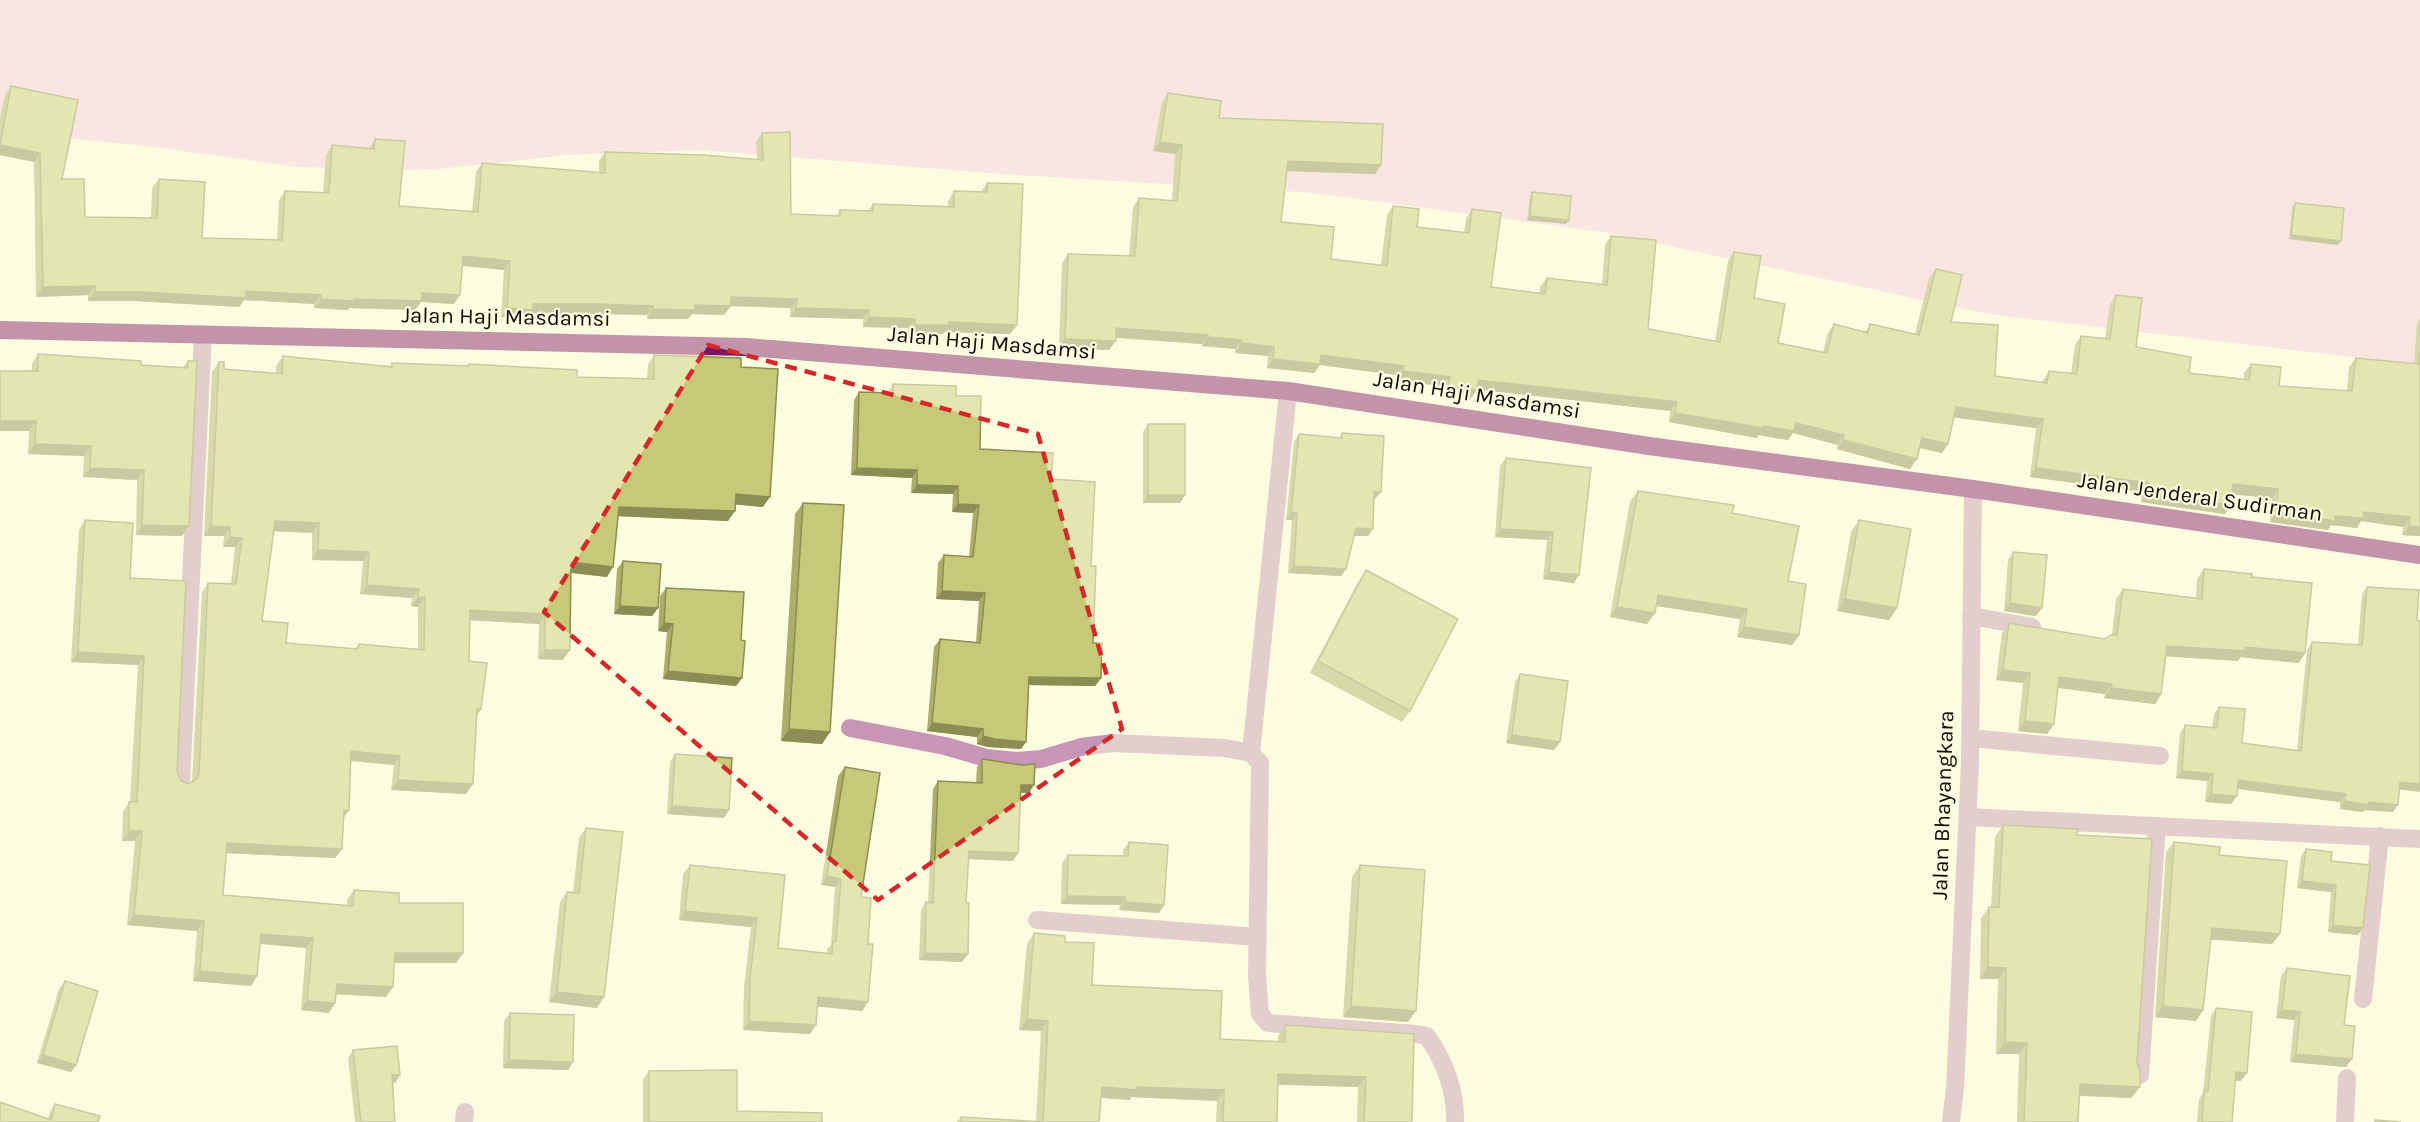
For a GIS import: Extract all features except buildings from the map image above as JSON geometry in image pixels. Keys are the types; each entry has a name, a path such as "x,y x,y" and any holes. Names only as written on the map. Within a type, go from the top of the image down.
{"highway":[{"name":"Jalan Haji Masdamsi","path":"0,330 746,347 1288,391 1649,446 1973,489"},
{"name":"Jalan Jenderal Sudirman","path":"1973,489 2420,555"}],"street":[{"path":"180,782 203,334"},
{"path":"1251,753 1288,391"},
{"name":"Jalan Bhayangkara","path":"1951,1122 1955,1088 1968,818 1973,489"},
{"path":"1971,616 2050,630"},
{"path":"850,728 945,746 986,758 1017,761 1041,759 1081,747 1113,744 1226,748 1251,753 1260,763 1257,937 1260,1014 1269,1023 1427,1036 1452,1084 1456,1101 1455,1122"},
{"path":"1970,738 2160,756"},
{"path":"1968,818 2420,839"},
{"path":"2140,1075 2157,826"},
{"path":"2363,999 2380,836"},
{"path":"1037,920 1257,937"},
{"path":"2345,1122 2347,1077"}],"highlighted area":[{"path":"708,345 1038,434 1122,729 878,900 544,612"}],"shaded area":[{"path":"0,0 2420,0 2420,365 1988,314 1609,233 1314,193 1015,175 700,150 568,155 430,170 298,167 154,147 0,131"}]}
